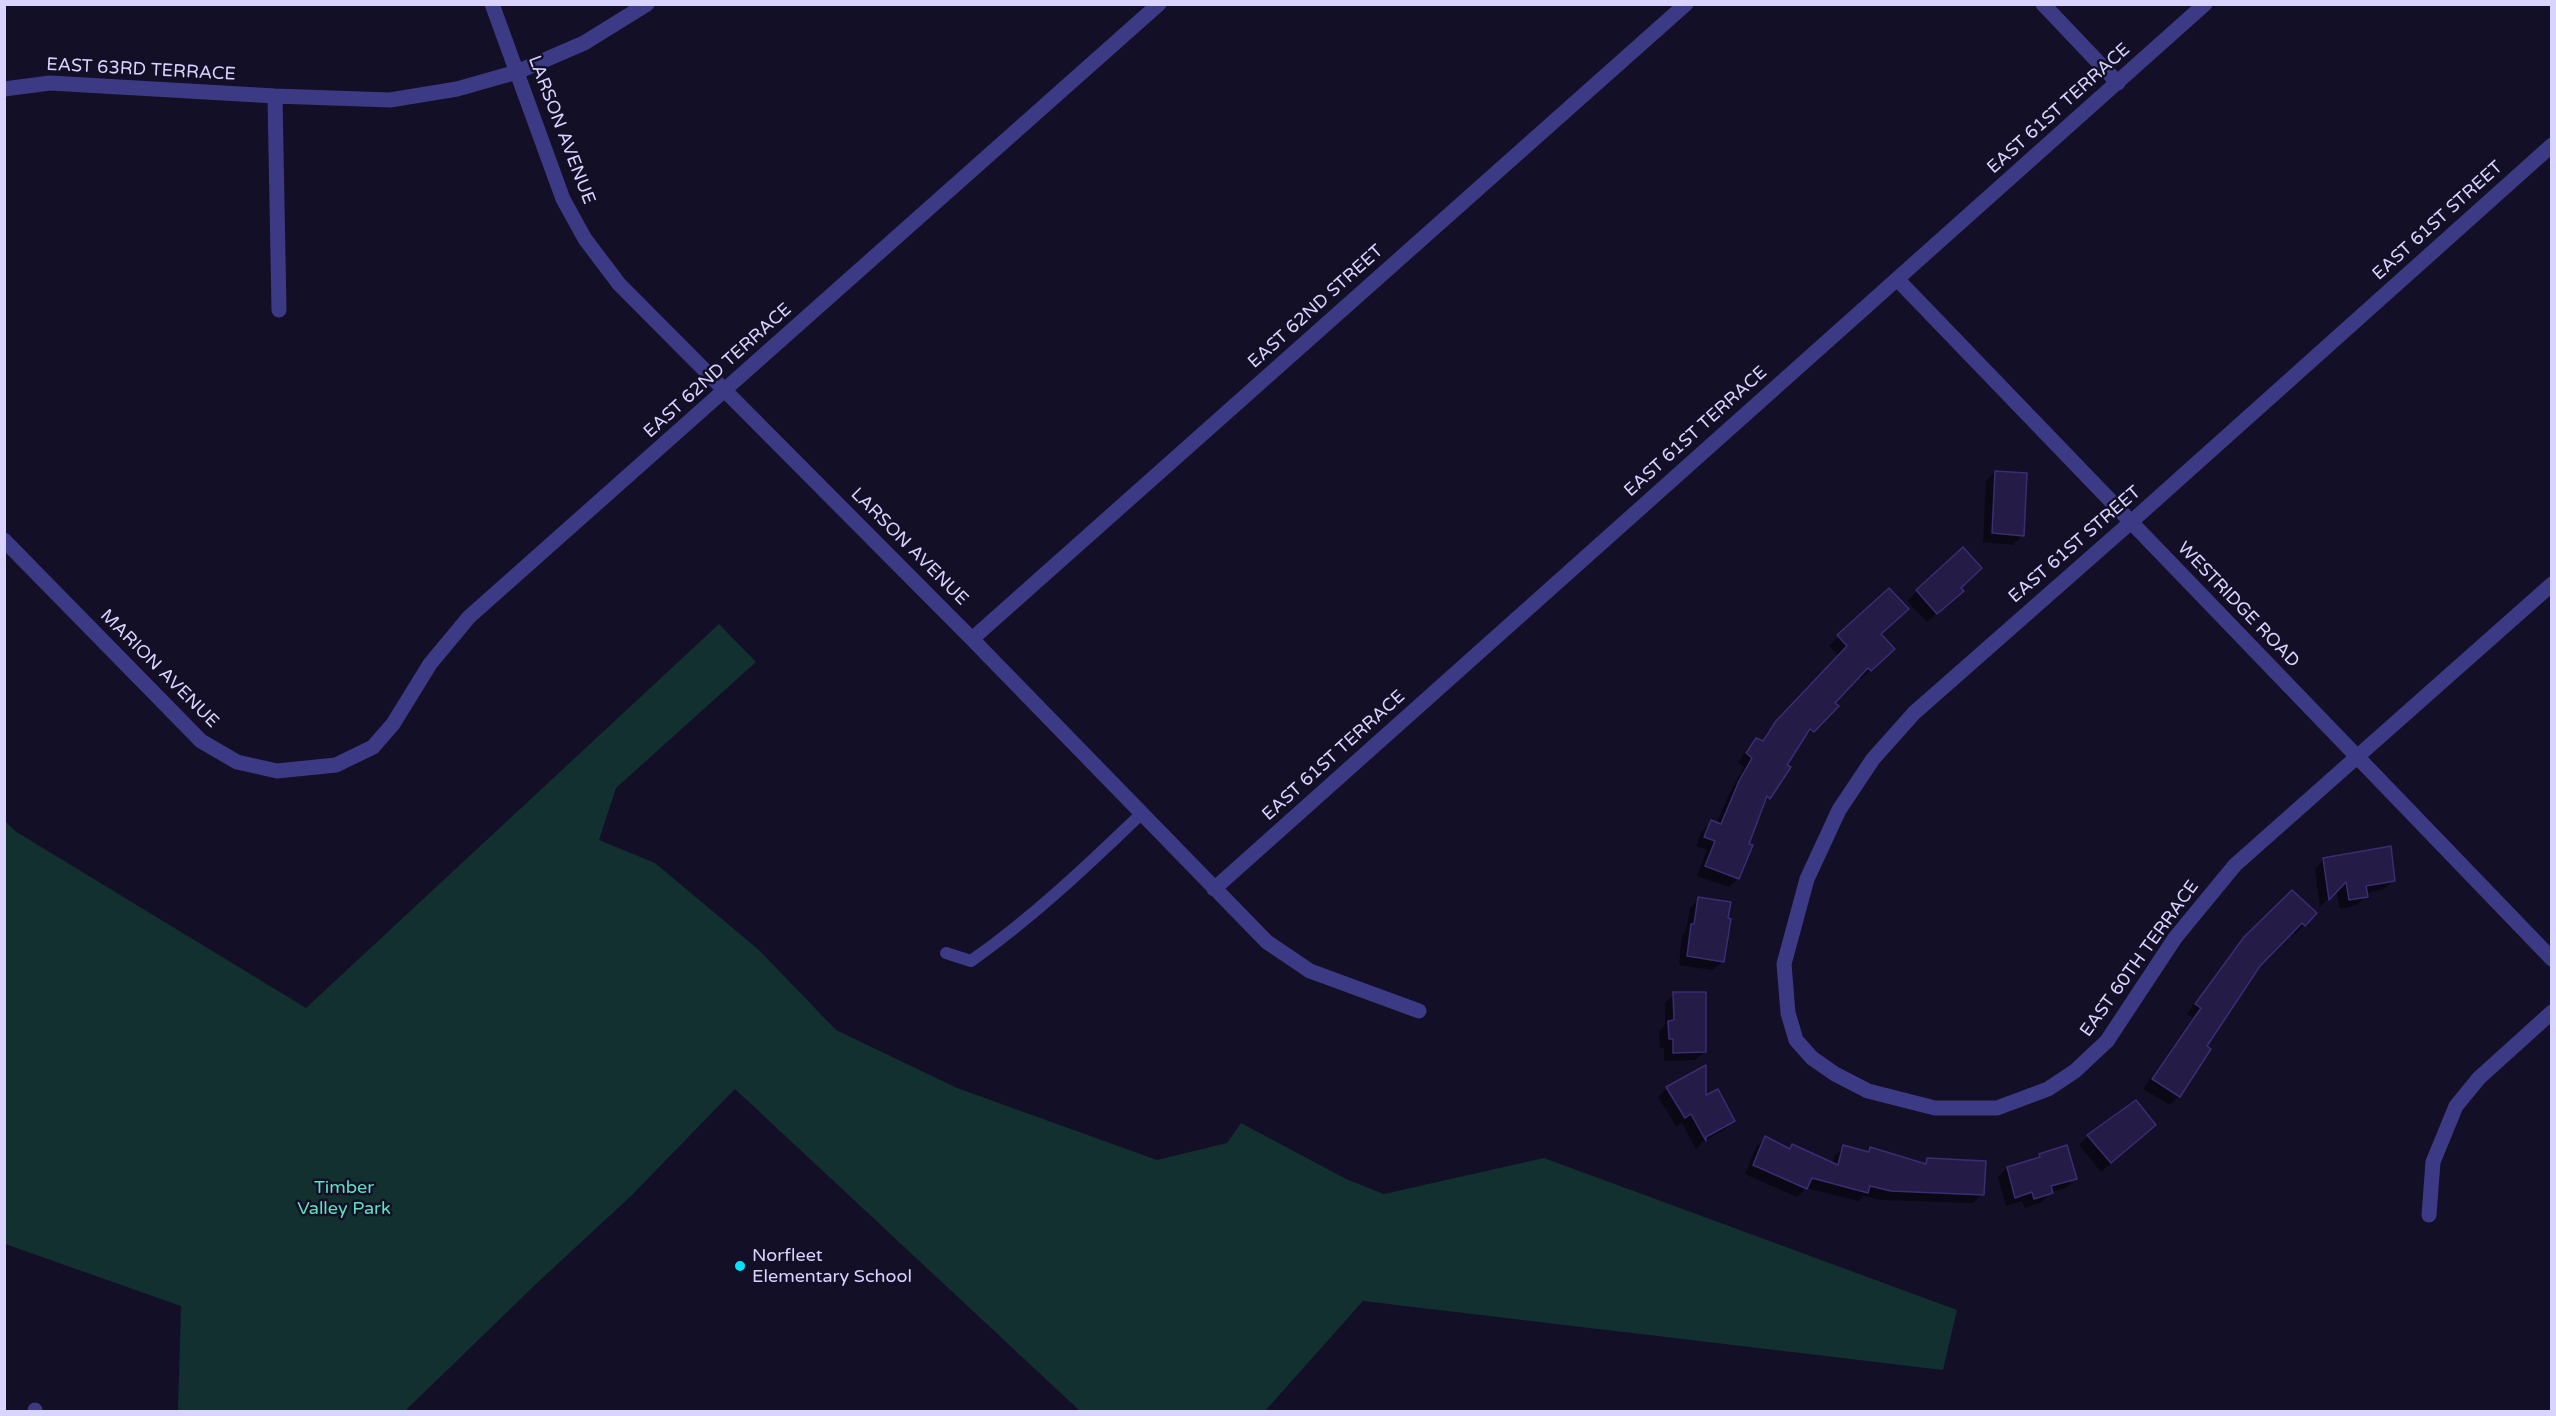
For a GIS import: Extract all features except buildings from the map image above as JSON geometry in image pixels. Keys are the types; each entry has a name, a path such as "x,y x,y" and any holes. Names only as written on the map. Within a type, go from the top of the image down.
{"street":[{"name":"LARSON AVENUE","path":"492,4 563,199 585,239 619,284 972,639 1267,942 1310,971 1419,1011"},
{"name":"EAST 63RD TERRACE","path":"4,88 50,83 390,100 457,89 517,72 584,43 647,4"},
{"name":"EAST 62ND TERRACE","path":"315,767 336,765 373,747 393,724 430,664 469,617 1159,4"},
{"name":"EAST 62ND STREET","path":"972,639 1686,4"},
{"path":"2043,4 2118,83"},
{"name":"EAST 61ST TERRACE","path":"1214,890 2205,4"},
{"path":"275,96 279,310"},
{"name":"EAST 61ST STREET","path":"1812,1059 1796,1040 1788,1013 1784,964 1807,879 1839,810 1873,759 1914,713 2552,145"},
{"name":"WESTRIDGE ROAD","path":"1897,279 2552,959"},
{"name":"MARION AVENUE","path":"4,540 201,741 237,762 277,771 315,767"},
{"name":"EAST 60TH TERRACE","path":"1812,1059 1868,1091 1935,1108 1996,1108 2048,1089 2075,1071 2107,1041 2175,938 2235,865 2356,755 2552,584"},
{"path":"2429,1215 2433,1162 2456,1106 2479,1078 2552,1012"}],"lane":[{"path":"946,953 970,962 1004,938 1090,864 1141,814"}],"green space":[{"name":"Timber Valley Park","path":"719,624 756,662 616,788 599,840 655,863 759,950 836,1030 957,1088 1157,1160 1227,1143 1241,1123 1346,1179 1384,1194 1544,1158 1957,1310 1943,1370 1363,1301 1265,1411 1080,1411 735,1089 631,1196 405,1411 178,1411 181,1306 5,1244 5,821 15,831 306,1008"}],"place":[{"name":"Norfleet Elementary School","path":"740,1266"}]}
